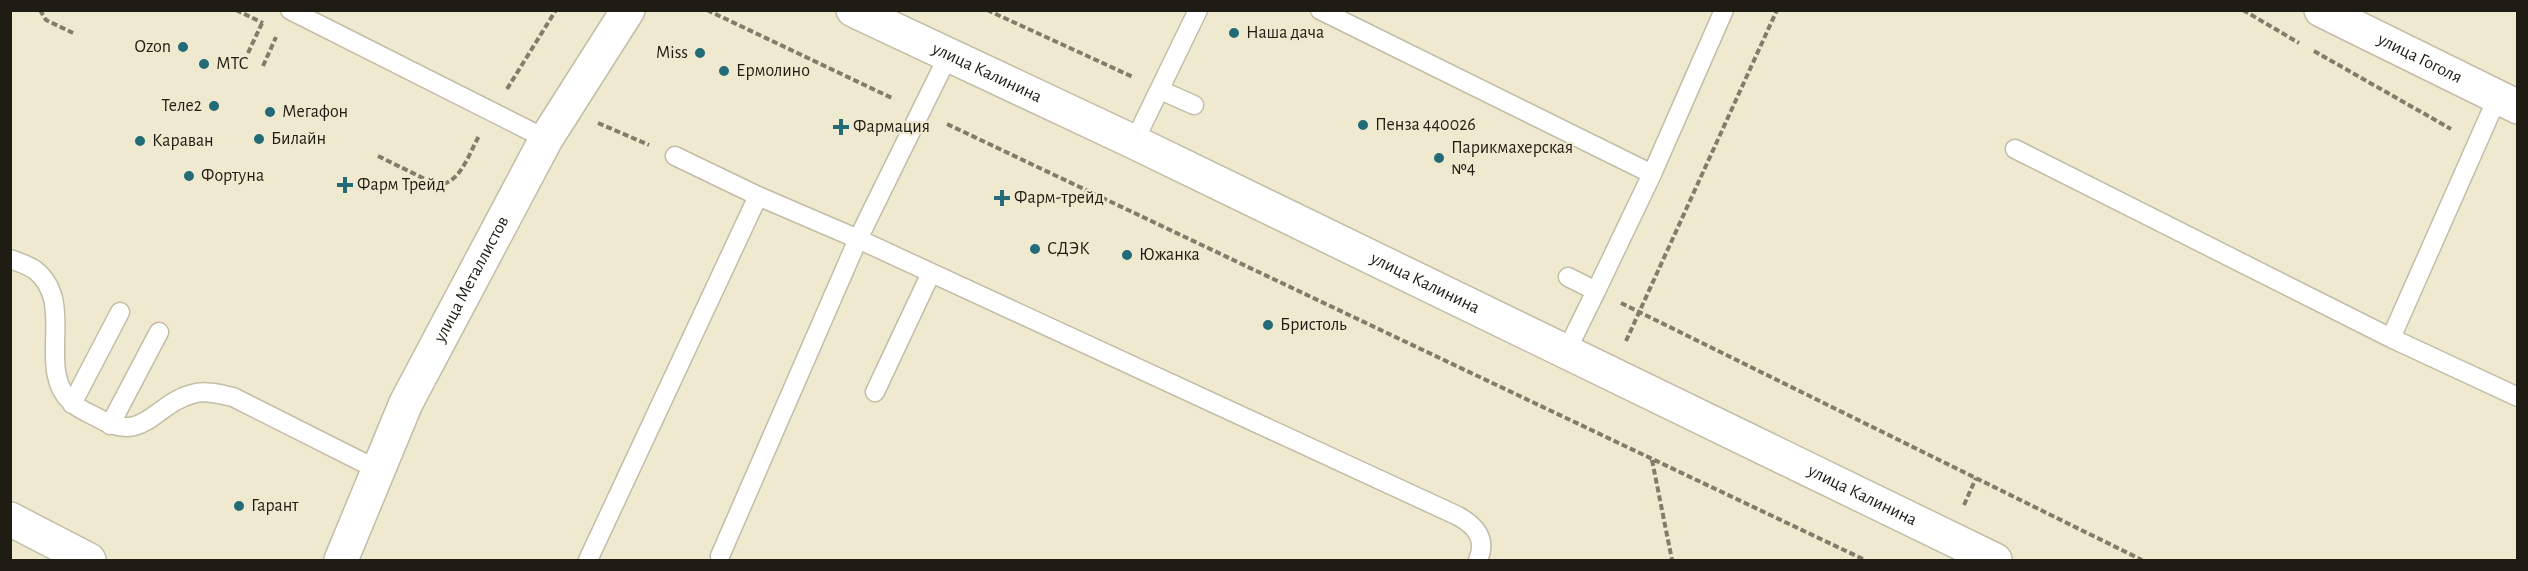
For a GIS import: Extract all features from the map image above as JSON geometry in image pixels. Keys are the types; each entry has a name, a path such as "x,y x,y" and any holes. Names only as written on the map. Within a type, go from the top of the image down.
{"main road":[{"name":"улица Металлистов","path":"341,561 406,403 546,139 628,10"},
{"name":"улица Калинина","path":"853,10 1134,142 1995,561"},
{"name":"улица Гоголя","path":"2321,10 2507,102"},
{"path":"10,519 89,561"}],"lane":[{"path":"290,10 546,139"},
{"path":"1134,142 1198,10"},
{"path":"1320,10 1652,174"},
{"path":"1566,352 1652,174 1724,10"},
{"path":"720,556 858,239 949,54"},
{"path":"1160,90 1194,105"},
{"path":"2391,338 2477,144 2507,102"},
{"path":"2015,149 2391,338 2517,397"},
{"path":"675,156 1458,516 1473,525 1480,534 1478,561"},
{"path":"588,561 758,196"},
{"path":"10,258 35,270 44,280 53,300 56,321 56,376 60,390 72,404 110,425 124,428 136,426 193,393 210,392 233,397 378,470"},
{"path":"875,392 931,273"},
{"path":"1568,277 1596,291"},
{"path":"72,404 120,312"},
{"path":"110,425 159,332"}],"path":[{"path":"40,10 45,20 73,33"},
{"path":"707,10 1865,561"},
{"path":"987,10 1160,90"},
{"path":"1610,374 1777,10"},
{"path":"2243,10 2477,144"},
{"path":"248,53 262,23"},
{"path":"262,66 279,31"},
{"path":"566,109 675,156"},
{"path":"378,156 435,184 445,185 455,178 482,131"},
{"path":"1596,291 2142,561"},
{"path":"1652,459 1672,561"}],"place":[{"name":"Наша дача","path":"1234,33"},
{"name":"Ozon","path":"183,47"},
{"name":"Miss","path":"700,53"},
{"name":"МТС","path":"204,64"},
{"name":"Ермолино","path":"724,71"},
{"name":"Теле2","path":"214,106"},
{"name":"Мегафон","path":"270,112"},
{"name":"Пенза 440026","path":"1363,125"},
{"name":"Фармация","path":"841,127"},
{"name":"Билайн","path":"259,139"},
{"name":"Караван","path":"140,141"},
{"name":"Парикмахерская №4","path":"1439,158"},
{"name":"Фортуна","path":"189,176"},
{"name":"Фарм Трейд","path":"345,185"},
{"name":"Фарм-трейд","path":"1002,198"},
{"name":"СДЭК","path":"1035,249"},
{"name":"Южанка","path":"1127,255"},
{"name":"Бристоль","path":"1268,325"},
{"name":"Гарант","path":"239,506"}]}
